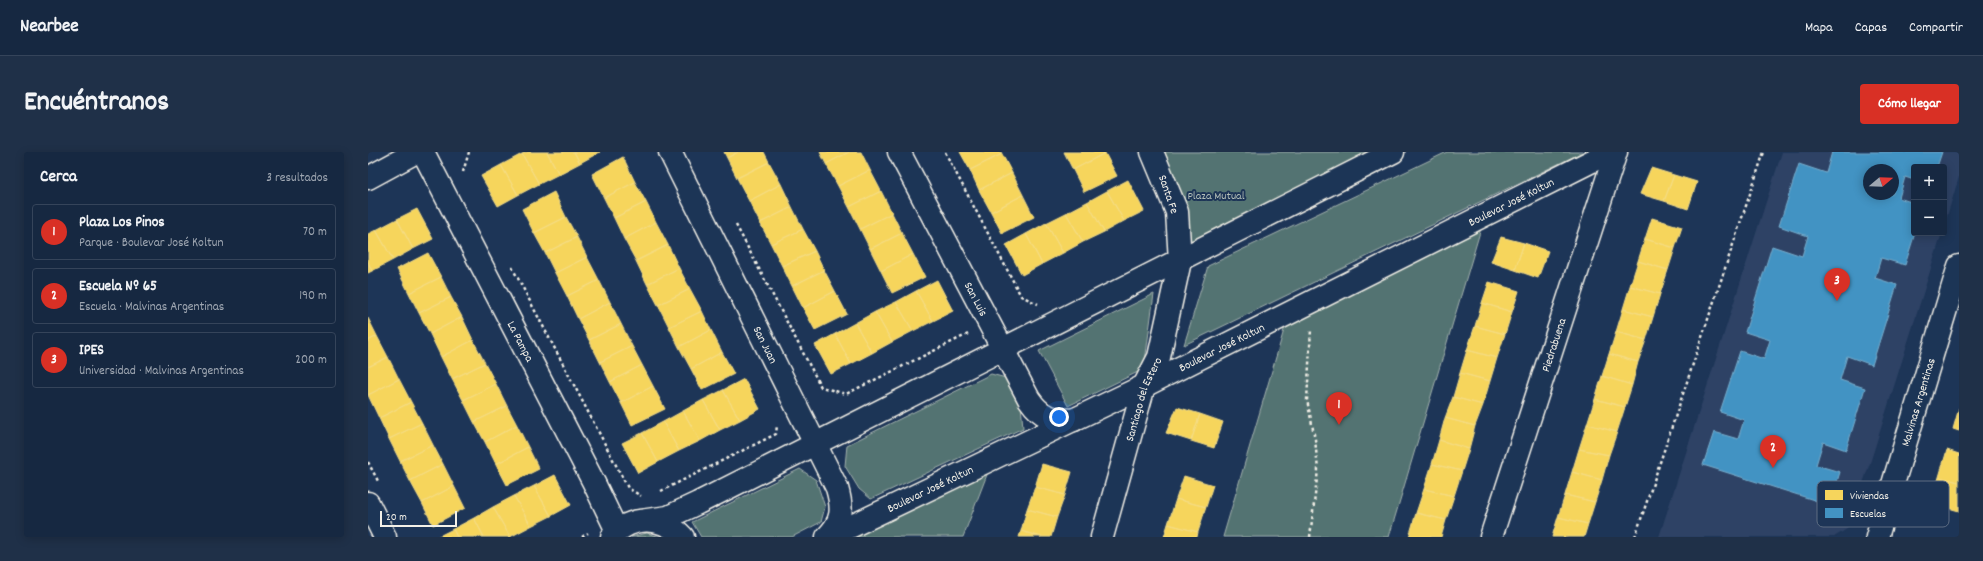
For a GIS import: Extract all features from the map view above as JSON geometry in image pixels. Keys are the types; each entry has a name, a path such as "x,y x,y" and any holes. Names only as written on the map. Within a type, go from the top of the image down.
{"street":[{"path":"368,178 416,152"},
{"name":"La Pampa","path":"423,152 594,483 614,534"},
{"name":"San Juan","path":"670,152 837,488 841,504 837,527 828,537"},
{"name":"San Luis","path":"899,152 1002,349 1037,411 1048,418 1074,420"},
{"name":"Santa Fe","path":"1152,152 1177,212 1180,261"},
{"path":"646,510 668,517 694,506 1394,152"},
{"name":"Boulevar José Koltun","path":"828,537 1144,386 1610,152"},
{"name":"Piedrabuena","path":"1491,537 1616,152"},
{"name":"Santiago del Estero","path":"1102,537 1144,386 1159,357 1180,261"},
{"name":"Malvinas Argentinas","path":"1894,481 1959,266"},
{"path":"368,503 385,537"},
{"path":"614,534 646,510"},
{"path":"646,510 660,522 675,529 683,537"},
{"name":"Malvinas Argentinas","path":"1877,537 1880,527"}],"path":[{"path":"465,178 462,170 469,152"},
{"path":"945,152 1021,296 1041,305"},
{"path":"1635,537 1764,152"},
{"path":"734,221 821,387 846,394 968,334"},
{"path":"509,261 628,488 646,510"},
{"path":"1310,537 1318,470 1315,439 1307,400 1314,301"},
{"path":"657,493 776,434"}],"shaded area":[{"path":"1782,152 1959,152 1959,177 1947,216 1947,164 1911,164 1911,236 1941,236 1864,481 1817,481 1817,527 1848,527 1847,529 1834,537 1659,537"}],"green space":[{"name":"Plaza Mutual","path":"1152,152 1393,152 1180,261"},
{"path":"1447,152 1583,152 1184,345 1208,266"},
{"path":"1485,215 1389,537 1223,537 1289,313"},
{"path":"1154,294 1144,369 1068,406 1039,351"},
{"path":"991,374 1006,378 1021,405 1023,428 871,499 859,489 845,466 847,445"},
{"path":"993,459 963,537 829,537"},
{"path":"800,469 816,480 825,507 821,522 792,537 701,537 692,522"},
{"path":"647,533 660,537 631,537"}],"building: Viviendas":[{"path":"527,152 547,152 559,174 539,184 522,154"},
{"path":"547,152 574,152 580,163 559,174"},
{"path":"574,152 600,152 580,163"},
{"path":"724,152 738,152 727,158"},
{"path":"738,152 764,152 769,162 737,178 727,158"},
{"path":"820,152 849,152 826,164"},
{"path":"849,152 861,152 870,170 838,186 826,164"},
{"path":"960,152 1001,152 1002,154 970,170"},
{"path":"1064,152 1104,152 1105,153 1073,170"},
{"path":"1105,153 1117,176 1084,192 1073,170"},
{"path":"522,154 539,184 518,195 501,165"},
{"path":"1002,154 1012,173 979,190 970,170"},
{"path":"623,157 635,182 604,198 592,174"},
{"path":"769,162 781,184 749,201 737,178"},
{"path":"501,165 518,195 498,206 481,176"},
{"path":"1651,168 1674,175 1664,201 1640,194"},
{"path":"870,170 881,191 849,207 838,186"},
{"path":"1012,173 1023,195 991,212 979,190"},
{"path":"1674,175 1697,182 1688,209 1664,201"},
{"path":"1128,180 1144,211 1124,221 1107,191"},
{"path":"635,182 646,202 614,218 604,198"},
{"path":"781,184 792,207 760,223 749,201"},
{"path":"881,191 892,213 860,229 849,207"},
{"path":"1107,191 1124,221 1104,232 1087,202"},
{"path":"554,192 566,217 534,233 522,209"},
{"path":"1023,195 1034,217 1002,233 991,212"},
{"path":"646,202 656,222 624,239 614,218"},
{"path":"1087,202 1104,232 1083,242 1066,213"},
{"path":"792,207 803,229 771,244 760,223"},
{"path":"417,209 433,239 413,249 397,219"},
{"path":"892,213 902,233 870,249 860,229"},
{"path":"1066,213 1083,242 1063,253 1046,223"},
{"path":"566,217 577,237 545,253 534,233"},
{"path":"1652,218 1682,227 1675,248 1645,239"},
{"path":"397,219 413,249 393,260 376,230"},
{"path":"656,222 668,245 636,261 624,239"},
{"path":"1046,223 1063,253 1042,264 1026,234"},
{"path":"803,229 815,251 782,266 771,244"},
{"path":"376,230 393,260 372,271 368,262 368,234"},
{"path":"902,233 913,254 881,271 870,249"},
{"path":"1026,234 1042,264 1022,275 1006,245"},
{"path":"577,237 587,257 555,273 545,253"},
{"path":"1501,237 1524,243 1515,270 1491,262"},
{"path":"1645,239 1675,248 1668,270 1638,261"},
{"path":"1524,243 1548,251 1538,278 1515,270"},
{"path":"668,245 679,268 647,284 636,261"},
{"path":"815,251 824,270 792,286 782,266"},
{"path":"428,253 441,277 409,293 397,269"},
{"path":"913,254 925,277 892,293 881,271"},
{"path":"587,257 599,280 567,296 555,273"},
{"path":"1638,261 1668,270 1660,294 1630,286"},
{"path":"368,262 372,271 368,273"},
{"path":"679,268 690,289 658,305 647,284"},
{"path":"824,270 835,291 803,308 792,286"},
{"path":"441,277 451,297 419,313 409,293"},
{"path":"599,280 610,302 578,319 567,296"},
{"path":"937,280 953,311 933,321 916,291"},
{"path":"1489,282 1519,291 1512,312 1482,303"},
{"path":"1630,286 1660,294 1653,317 1623,309"},
{"path":"690,289 702,311 669,327 658,305"},
{"path":"835,291 847,314 815,330 803,308"},
{"path":"916,291 933,321 913,331 896,302"},
{"path":"451,297 462,317 430,334 419,313"},
{"path":"610,302 621,324 589,340 578,319"},
{"path":"896,302 913,331 892,342 875,312"},
{"path":"1482,303 1512,312 1505,334 1475,326"},
{"path":"1623,309 1653,317 1646,340 1616,332"},
{"path":"702,311 711,330 679,347 669,327"},
{"path":"875,312 892,342 872,353 855,323"},
{"path":"462,317 473,340 441,357 430,334"},
{"path":"368,318 377,336 368,341"},
{"path":"855,323 872,353 851,364 835,334"},
{"path":"621,324 632,346 600,362 589,340"},
{"path":"1475,326 1505,334 1497,358 1467,350"},
{"path":"711,330 722,352 691,369 679,347"},
{"path":"1616,332 1646,340 1638,362 1609,354"},
{"path":"835,334 851,364 831,374 815,345"},
{"path":"377,336 388,357 368,367 368,341"},
{"path":"473,340 485,363 452,379 441,357"},
{"path":"632,346 642,365 610,382 600,362"},
{"path":"1467,350 1497,358 1490,381 1460,373"},
{"path":"722,352 734,374 702,390 691,369"},
{"path":"1609,354 1638,362 1632,385 1602,376"},
{"path":"388,357 399,379 368,395 368,367"},
{"path":"485,363 496,384 463,400 452,379"},
{"path":"642,365 653,386 621,403 610,382"},
{"path":"1460,373 1490,381 1483,405 1453,397"},
{"path":"1602,376 1632,385 1625,407 1595,399"},
{"path":"399,379 411,402 379,418 368,395"},
{"path":"744,379 760,409 740,420 723,390"},
{"path":"496,384 507,406 474,422 463,400"},
{"path":"653,386 665,409 632,425 621,403"},
{"path":"723,390 740,420 720,430 703,400"},
{"path":"1453,397 1483,405 1475,426 1445,418"},
{"path":"1595,399 1625,407 1617,432 1587,424"},
{"path":"703,400 720,430 700,441 683,411"},
{"path":"411,402 422,423 389,439 379,418"},
{"path":"507,406 517,425 485,442 474,422"},
{"path":"1177,407 1200,414 1191,441 1166,433"},
{"path":"1959,408 1959,431 1953,429"},
{"path":"683,411 700,441 679,451 663,422"},
{"path":"1200,414 1223,422 1214,448 1191,441"},
{"path":"1445,418 1475,426 1469,449 1439,440"},
{"path":"663,422 679,451 658,462 642,433"},
{"path":"422,423 433,445 400,461 389,439"},
{"path":"1587,424 1617,432 1609,455 1579,449"},
{"path":"517,425 528,447 496,464 485,442"},
{"path":"642,433 658,462 638,473 622,443"},
{"path":"1439,440 1469,449 1462,471 1432,464"},
{"path":"433,445 443,464 410,481 400,461"},
{"path":"528,447 539,469 507,485 496,464"},
{"path":"1579,449 1609,455 1602,480 1572,472"},
{"path":"1947,450 1959,454 1959,482 1939,477"},
{"path":"443,464 454,486 422,503 410,481"},
{"path":"1042,464 1072,472 1065,495 1035,487"},
{"path":"1432,464 1462,471 1454,496 1424,489"},
{"path":"1572,472 1602,480 1595,502 1565,495"},
{"path":"555,475 571,505 551,516 534,486"},
{"path":"1184,476 1213,485 1206,507 1176,499"},
{"path":"1939,477 1959,482 1959,511 1949,508 1949,481 1938,481"},
{"path":"454,486 465,508 433,525 422,503"},
{"path":"534,486 551,516 531,526 514,496"},
{"path":"1035,487 1065,495 1057,517 1027,509"},
{"path":"1424,489 1454,496 1446,520 1416,513"},
{"path":"1565,495 1595,502 1588,524 1558,517"},
{"path":"514,496 531,526 510,537 493,507"},
{"path":"1176,499 1206,507 1198,532 1168,524"},
{"path":"493,507 510,537 484,537 474,518"},
{"path":"1027,509 1057,517 1051,537 1041,537 1021,531"},
{"path":"1416,513 1446,520 1441,537 1409,537"},
{"path":"1558,517 1588,524 1584,537 1552,537"},
{"path":"474,518 484,537 457,537 453,529"},
{"path":"1168,524 1198,532 1197,537 1164,537"},
{"path":"453,529 457,537 437,537"},
{"path":"1021,531 1041,537 1019,537"}],"building: Escuelas":[{"path":"1832,152 1942,152 1938,164 1911,164 1911,179 1905,177 1899,198 1911,202 1911,236 1914,236 1905,265 1881,258 1875,278 1897,285 1872,365 1847,356 1840,380 1865,388 1846,450 1823,442 1816,465 1840,472 1837,481 1817,481 1817,501 1703,465 1714,432 1738,439 1744,420 1720,412 1740,351 1764,359 1770,340 1745,332 1772,246 1802,256 1808,236 1779,226 1799,164 1826,173"}],"place":[{"name":"IPES","path":"1837,301"},
{"name":"Plaza Los Pinos","path":"1339,425"},
{"name":"Escuela Nº 65","path":"1773,468"}]}
